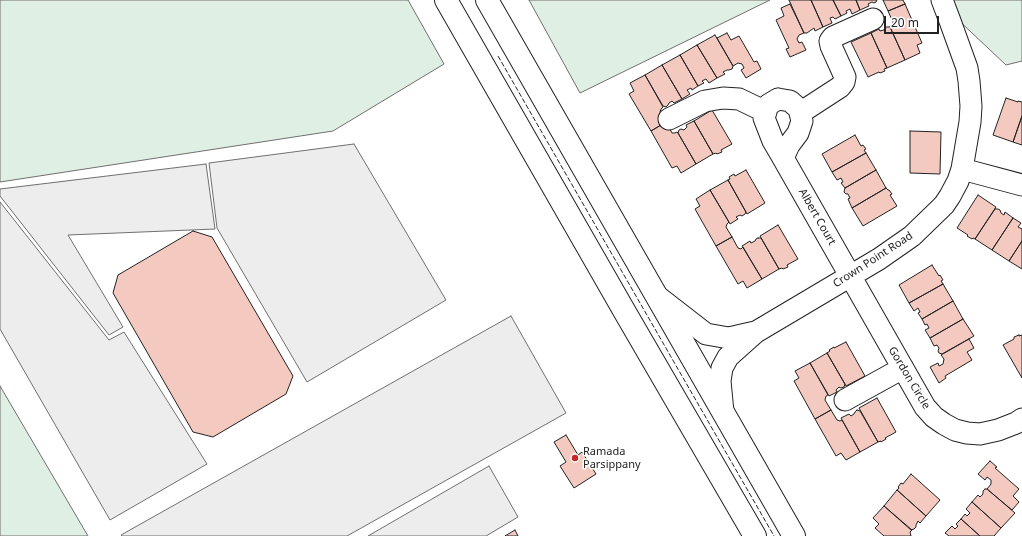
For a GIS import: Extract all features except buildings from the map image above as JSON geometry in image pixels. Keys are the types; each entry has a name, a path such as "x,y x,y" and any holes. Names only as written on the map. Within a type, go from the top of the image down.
{"highway":[{"path":"446,0 755,536"},
{"path":"486,0 794,536"}],"street":[{"name":"Crown Point Road","path":"723,412 720,381 722,368 728,357 756,332 879,259 912,236 944,205 958,181 962,169 970,117 971,106 969,81 967,68 942,0"},
{"path":"800,113 840,87 844,82 845,77 831,46 830,41 833,37 873,19"},
{"path":"669,119 705,101 723,98 739,99 766,112 768,105 778,99 790,101 799,109 802,121 798,133 789,145 783,158"},
{"name":"Albert Court","path":"766,112 764,118 773,141 851,276"},
{"path":"962,169 1022,185"},
{"name":"Gordon Circle","path":"851,276 925,407 934,417 955,430 980,434 998,430 1022,420"},
{"name":"Crown Point Road","path":"657,296 706,334 729,338 756,332"},
{"path":"845,400 903,368"}],"green space":[{"path":"0,0 408,0 444,64 333,131 0,182"},
{"path":"529,0 770,0 580,93"},
{"path":"937,0 1022,0 1022,61 1006,65"},
{"path":"0,386 88,536 0,536"}],"shaded area":[{"path":"354,144 446,300 307,382 217,228 209,163"},
{"path":"206,164 215,229 68,235 123,327 109,335 0,196 0,189"},
{"path":"0,202 109,340 124,332 207,464 110,520 0,329"},
{"path":"511,316 566,413 347,536 121,535"},
{"path":"489,466 518,517 486,536 368,536"}],"fence":[{"path":"498,56 774,536"}],"place":[{"name":"Ramada Parsippany","path":"575,458"}]}
